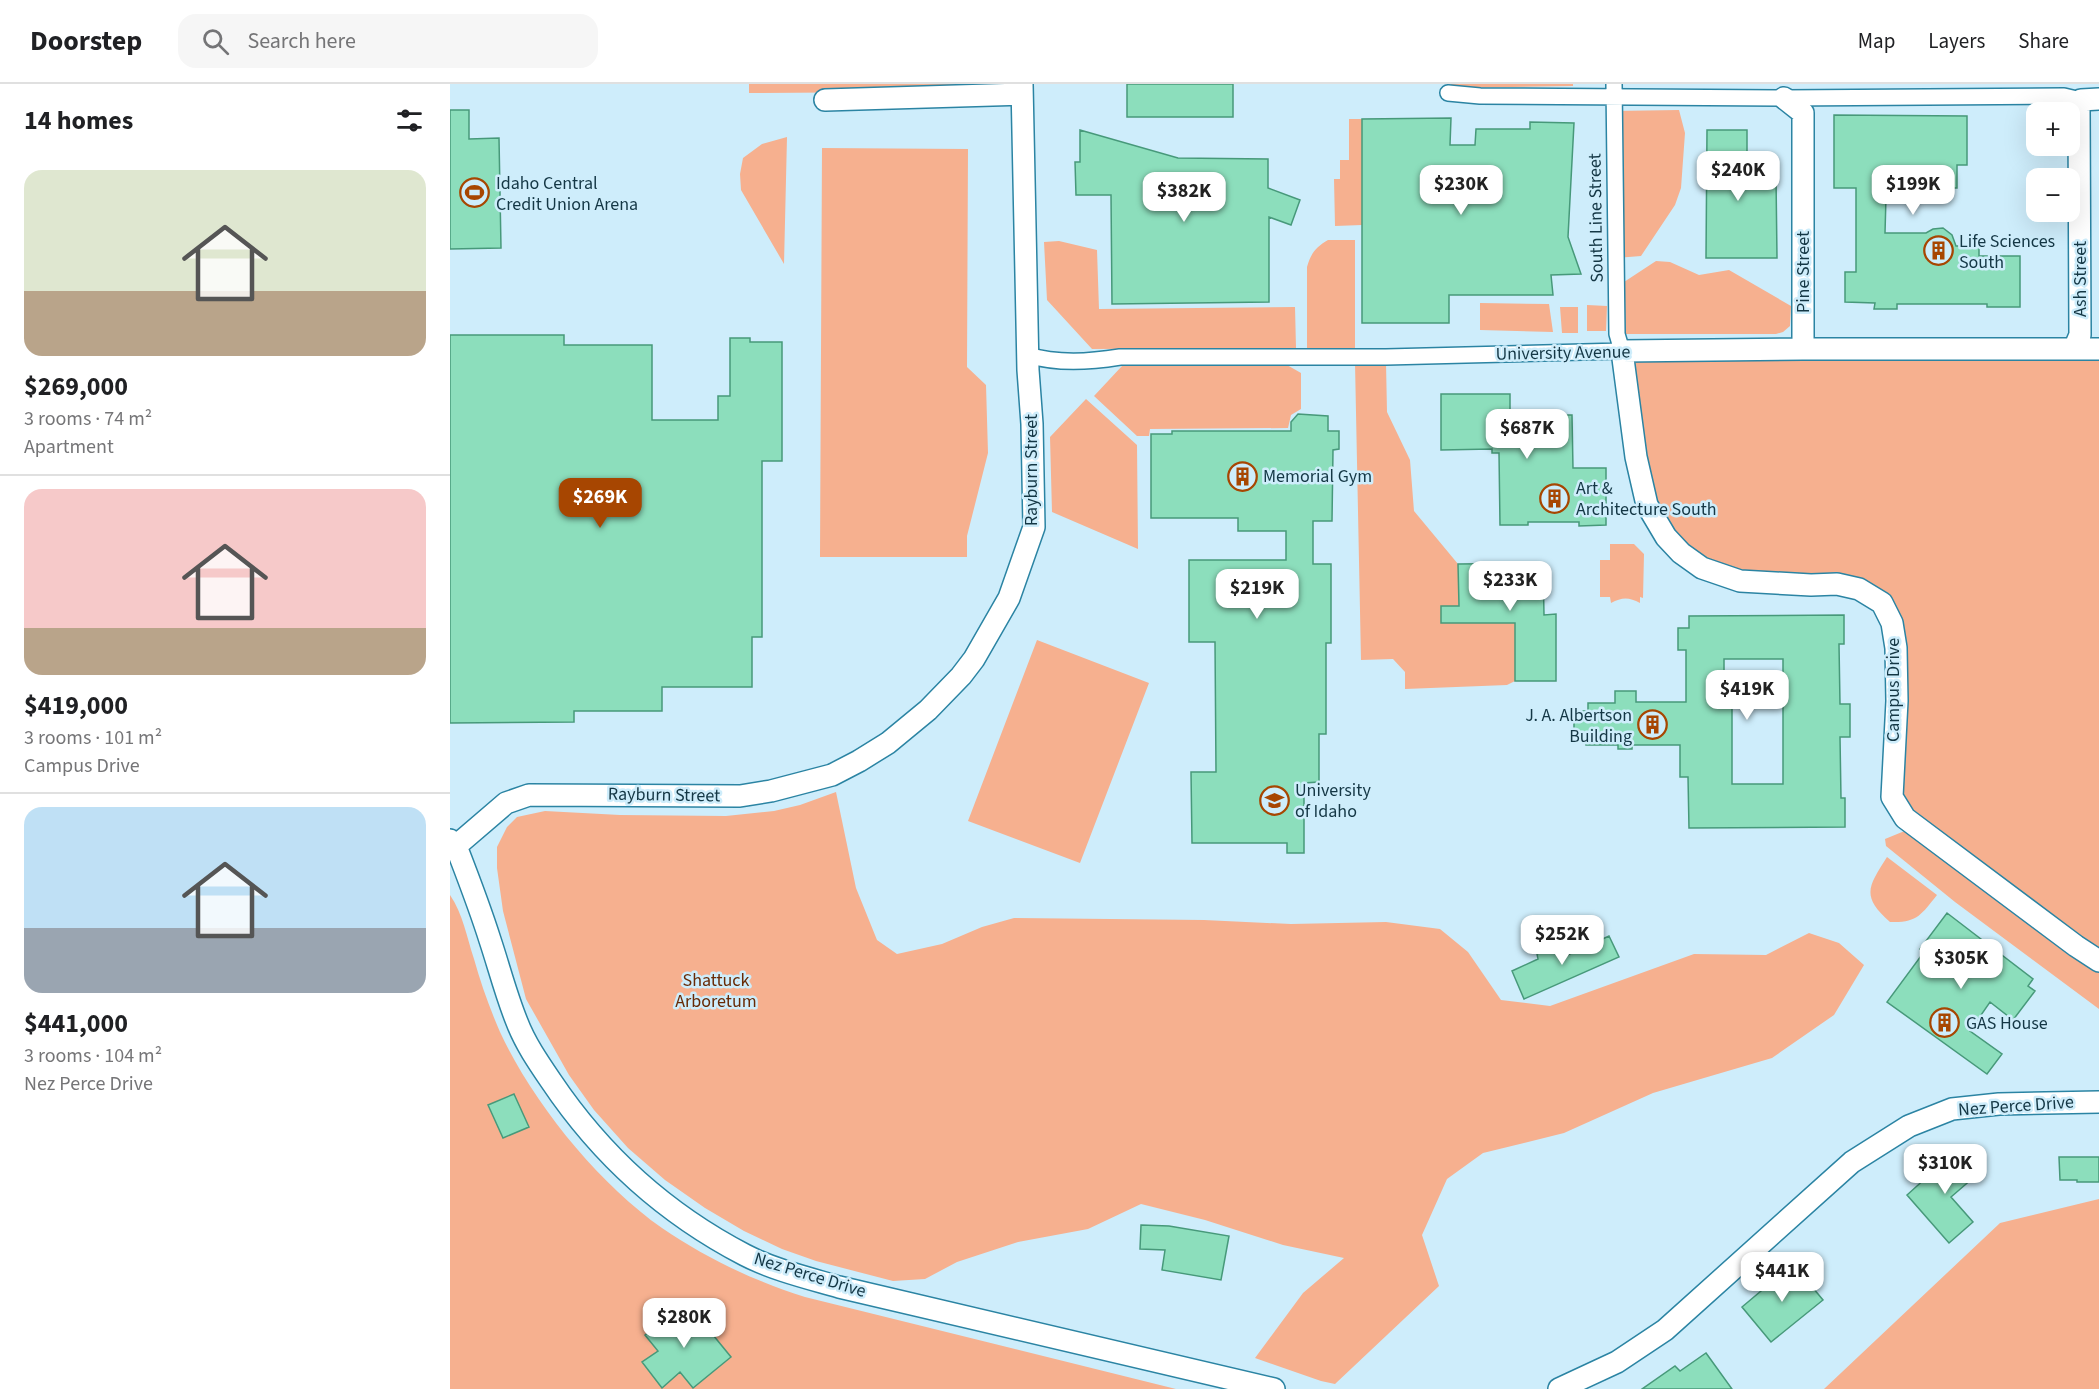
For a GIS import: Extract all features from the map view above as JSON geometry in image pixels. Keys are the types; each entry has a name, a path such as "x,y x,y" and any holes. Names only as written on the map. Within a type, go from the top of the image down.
{"street":[{"path":"825,100 1022,89"},
{"name":"Rayburn Street","path":"453,843 506,803 521,796 740,796 771,791 832,775 888,743 914,723 961,676 974,659 1009,598 1034,528 1032,424 1027,355 1022,89"},
{"path":"1448,93 1480,96 1614,90 1784,98 2064,96 2090,99"},
{"name":"South Line Street","path":"1614,90 1617,334 1622,351"},
{"name":"Pine Street","path":"1784,98 1803,112 1803,349"},
{"name":"Ash Street","path":"2074,350 2080,335 2079,110 2090,99"},
{"name":"University Avenue","path":"1027,355 1044,360 1093,362 1120,357 1386,357 1803,349 2099,349"},
{"name":"Campus Drive","path":"1622,351 1636,457 1647,505 1666,537 1681,553 1702,568 1740,581 1811,585 1837,584 1859,589 1882,603 1892,623 1896,648 1897,701 1892,797 1905,818 2099,961"},
{"name":"Nez Perce Drive","path":"453,843 485,924 517,1023 536,1059 563,1100 597,1140 632,1177 672,1211 747,1257 800,1276 1274,1389"},
{"name":"Nez Perce Drive","path":"1559,1389 1617,1362 1665,1330 1852,1162 1909,1126 1952,1109 1999,1104 2099,1102"}],"green space":[{"path":"749,84 1000,84 998,87 899,92 749,93"},
{"path":"1451,84 1573,84 1573,86 1451,88"},
{"path":"1679,110 1685,133 1681,188 1675,205 1641,256 1616,258 1614,111"},
{"path":"1349,119 1362,119 1362,225 1335,226 1334,179 1340,179 1340,160 1349,160"},
{"path":"787,137 784,264 741,190 740,174 743,158 762,144"},
{"path":"822,148 968,149 967,367 986,385 988,453 967,536 967,557 820,557"},
{"path":"1328,240 1355,240 1355,350 1307,349 1307,267 1314,251"},
{"path":"1059,241 1097,250 1099,309 1295,307 1296,348 1092,349 1047,300 1044,242"},
{"path":"1656,261 1670,262 1699,275 1729,270 1791,306 1790,326 1776,334 1617,334 1617,307 1624,282"},
{"path":"1480,303 1549,304 1553,332 1480,330"},
{"path":"1587,305 1607,306 1606,331 1587,331"},
{"path":"1560,307 1578,307 1578,333 1562,333"},
{"path":"2099,349 2099,961 1905,818 1882,603 1702,568 1647,505 1622,351"},
{"path":"1355,363 1386,363 1387,412 1410,460 1414,511 1458,564 1459,606 1441,606 1515,618 1515,681 1507,685 1405,689 1405,672 1393,659 1361,660"},
{"path":"1287,365 1301,373 1301,409 1291,415 1288,428 1150,429 1149,436 1137,436 1094,396 1122,366"},
{"path":"1086,399 1137,445 1138,549 1052,512 1050,437"},
{"path":"1610,544 1634,544 1644,554 1643,598 1640,597 1640,603 1626,598 1611,603 1610,597 1600,597 1600,560 1610,560"},
{"path":"1037,640 1149,683 1080,863 968,821"},
{"name":"Shattuck Arboretum","path":"836,792 856,888 877,940 897,954 942,944 982,927 1014,918 1204,920 1291,924 1386,922 1440,929 1468,952 1501,1000 1550,1006 1694,954 1766,955 1809,933 1839,943 1864,965 1834,1015 1772,1058 1653,1093 1564,1133 1483,1153 1447,1179 1422,1235 1439,1286 1335,1384 1255,1358 1303,1293 1344,1258 1283,1245 1205,1220 1141,1204 1088,1229 1018,1242 957,1262 925,1279 893,1281 816,1261 782,1249 744,1231 705,1208 665,1180 628,1148 594,1110 569,1075 526,999 503,911 497,868 497,847 507,827 517,817 545,811 620,815 726,816 774,811 800,805"},
{"path":"1907,830 2099,969 2099,1009 1955,902 1886,846 1885,839"},
{"path":"1887,857 1937,895 1922,913 1913,919 1890,922 1874,905 1871,898 1872,883"},
{"path":"450,895 461,918 496,1023 530,1086 569,1140 591,1165 638,1210 662,1228 731,1268 805,1297 1176,1389 450,1389"},
{"path":"2099,1199 2099,1389 1824,1389 2000,1223"}],"building":[{"path":"1127,84 1233,84 1233,117 1127,117"},
{"name":"Idaho Central Credit Union Arena","path":"450,110 469,110 469,139 499,138 501,248 450,249"},
{"path":"1834,115 1967,116 1967,165 1957,165 1957,188 1934,188 1934,198 1886,197 1885,233 1926,233 1933,229 1943,228 1952,235 1956,246 1979,246 1979,256 2020,256 2020,307 1987,307 1987,304 1897,304 1897,309 1874,309 1875,303 1845,302 1845,272 1856,272 1856,188 1834,188"},
{"path":"1451,118 1450,145 1475,145 1476,129 1530,129 1530,122 1574,123 1568,237 1581,274 1551,275 1553,295 1449,295 1449,323 1362,323 1362,119"},
{"path":"1080,130 1178,158 1268,159 1268,188 1300,200 1291,225 1269,217 1269,302 1112,304 1111,195 1076,195 1075,162 1080,162"},
{"path":"1707,130 1747,130 1747,177 1776,177 1777,258 1706,258"},
{"path":"450,335 564,335 564,345 652,345 652,420 718,420 718,396 730,396 730,338 750,338 750,342 782,342 782,461 762,461 762,637 752,637 752,687 662,687 662,711 574,711 574,722 450,723"},
{"path":"1441,394 1510,394 1510,415 1572,415 1573,468 1606,468 1606,525 1579,526 1579,522 1528,522 1528,525 1500,525 1499,453 1492,453 1492,449 1441,450"},
{"path":"1298,414 1328,416 1328,431 1339,431 1339,449 1333,450 1332,521 1313,521 1313,564 1331,564 1331,643 1326,643 1326,734 1319,734 1319,782 1304,783 1304,853 1287,853 1287,843 1192,843 1191,772 1216,772 1215,642 1189,642 1189,560 1286,560 1286,531 1238,531 1238,518 1151,518 1151,434 1172,434 1172,431 1291,431 1291,422"},
{"path":"1543,563 1544,615 1556,614 1556,681 1515,681 1515,623 1441,623 1441,606 1459,606 1458,564"},
{"path":"1844,615 1844,644 1839,644 1840,704 1850,704 1850,737 1840,737 1841,798 1845,798 1845,827 1689,828 1688,777 1680,777 1680,745 1632,745 1632,749 1618,749 1618,745 1586,745 1586,740 1574,740 1574,711 1588,711 1588,703 1615,703 1615,691 1636,691 1636,702 1686,702 1686,650 1678,650 1678,628 1689,628 1689,616","holes":["1724,659 1783,659 1783,784 1732,784 1732,686 1724,686"]},
{"path":"1947,913 2033,979 2028,986 2035,991 2013,1020 1990,1002 1970,1031 2002,1054 1987,1074 1887,1002 1924,952 1920,949"},
{"path":"1609,936 1619,957 1524,999 1512,971 1538,959 1537,954 1557,945 1563,957"},
{"path":"514,1094 529,1127 503,1138 488,1105"},
{"path":"1958,1149 1980,1172 1951,1197 1973,1222 1949,1243 1907,1195"},
{"path":"2059,1157 2099,1157 2099,1182 2060,1180"},
{"path":"1141,1225 1169,1226 1229,1236 1221,1280 1162,1270 1165,1250 1140,1249"},
{"path":"1793,1264 1823,1300 1771,1342 1742,1307"},
{"path":"686,1302 731,1357 693,1388 680,1372 662,1388 642,1362 658,1351 645,1335"},
{"path":"1706,1353 1732,1389 1642,1389 1675,1366 1680,1371"}],"place":[{"name":"Idaho Central Credit Union Arena","path":"475,193"},
{"name":"Life Sciences South","path":"1938,251"},
{"name":"Memorial Gym","path":"1242,476"},
{"name":"Art & Architecture South","path":"1555,498"},
{"name":"J. A. Albertson Building","path":"1653,725"},
{"name":"University of Idaho","path":"1274,800"},
{"name":"GAS House","path":"1945,1023"}]}
